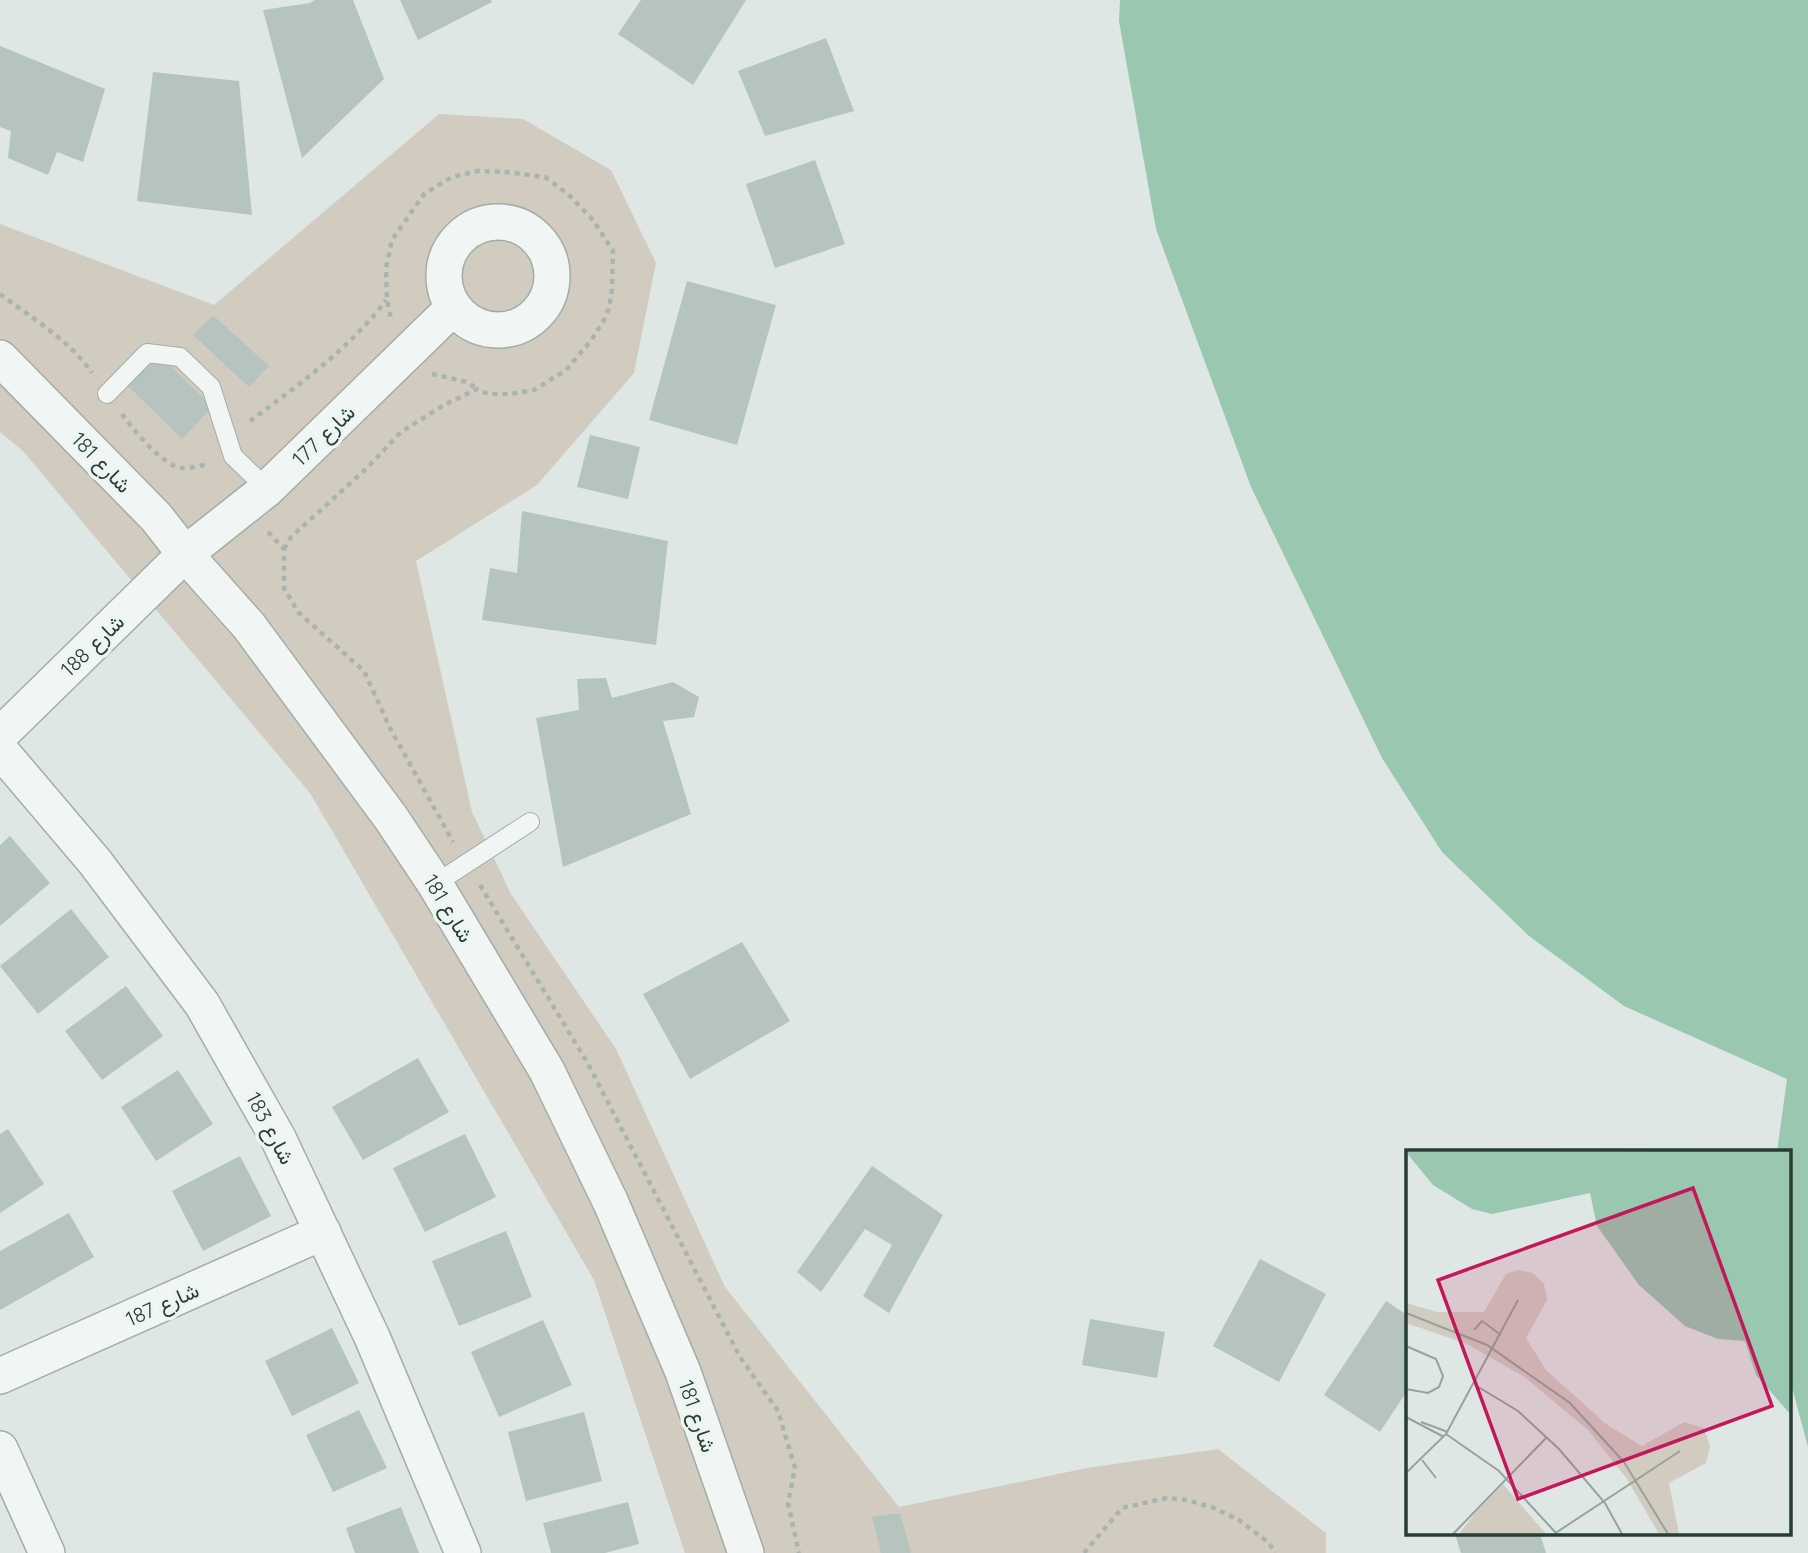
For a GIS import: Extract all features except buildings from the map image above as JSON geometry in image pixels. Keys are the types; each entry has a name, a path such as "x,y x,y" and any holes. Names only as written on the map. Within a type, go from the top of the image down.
{"street":[{"name":"شارع 177","path":"185,554 267,489 454,307"},
{"name":"شارع 181","path":"0,358 156,517 249,626 391,818 435,884 547,1071 611,1203 683,1372 747,1553"},
{"name":"شارع 188","path":"0,735 185,554"},
{"name":"شارع 183","path":"0,750 95,862 202,1004 278,1138 323,1232 372,1336 463,1553"},
{"name":"شارع 187","path":"0,1376 323,1232"},
{"path":"0,1449 47,1553"}],"lane":[{"path":"107,394 147,353 180,357 211,387 233,456 267,489"},
{"path":"435,884 530,822"}],"path":[{"path":"207,464 227,438 281,399 371,322 387,300"},
{"path":"407,354 419,369 442,378 467,382 477,390"},
{"path":"1084,1553 1122,1508 1167,1498 1187,1500 1214,1508 1239,1520 1269,1543 1275,1553"}],"shaded area":[{"path":"1120,0 1808,0 1808,1447 1790,1380 1790,1150 1777,1150 1787,1079 1624,1006 1529,936 1442,852 1382,758 1251,487 1156,229 1119,21"},
{"path":"439,114 523,119 611,170 656,263 634,373 537,485 416,561 472,812 511,894 616,1049 725,1287 899,1507 1087,1468 1218,1449 1326,1533 1326,1553 685,1553 594,1280 310,793 23,451 0,432 0,224 214,305"}]}
